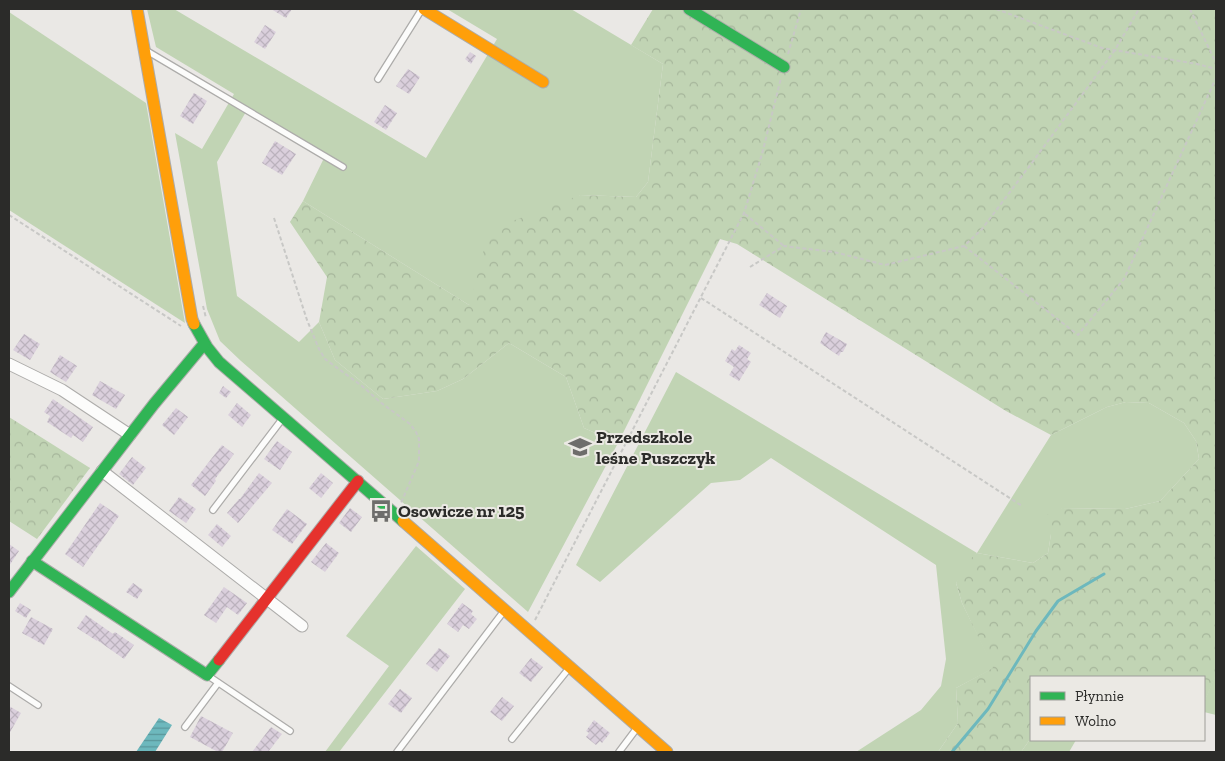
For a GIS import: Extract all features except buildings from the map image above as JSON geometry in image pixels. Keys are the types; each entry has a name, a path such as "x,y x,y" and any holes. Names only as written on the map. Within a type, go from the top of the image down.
{"street":[{"path":"137,9 192,319 204,344 219,362 358,481 667,752"},
{"path":"423,9 543,82"},
{"path":"689,9 784,67"},
{"path":"10,587 154,404 204,344"},
{"path":"9,364 62,390 130,435"},
{"path":"102,471 302,626"},
{"path":"32,561 207,675 358,481"}],"lane":[{"path":"378,80 423,9"},
{"path":"145,50 343,167"},
{"path":"213,510 283,418"},
{"path":"396,752 505,610"},
{"path":"512,739 570,667"},
{"path":"207,675 290,731"},
{"path":"185,727 218,683"},
{"path":"9,686 38,705"},
{"path":"620,752 638,727"}],"path":[{"path":"529,632 744,213 801,9"},
{"path":"996,9 1102,48 1216,69"},
{"path":"744,213 784,246 834,252 885,265 964,246 982,229 1115,50 1139,9"},
{"path":"1190,9 1216,63"},
{"path":"964,246 1078,335 1124,279 1216,78"},
{"path":"9,215 183,328 198,332"},
{"path":"274,218 307,320 325,359 410,424 419,439 419,461 397,515"},
{"path":"750,267 784,246"},
{"path":"701,298 1022,506"},
{"path":"203,306 208,324"}],"green space":[{"path":"147,9 174,9 426,158 497,39 447,9 571,9 663,64 648,182 636,197 580,195 469,305 303,201 325,156 247,110 217,162 237,296 299,342 319,322 335,360 383,399 437,391 463,379 509,343 566,377 584,428 618,443 528,612 220,341 207,309 175,133 202,149 234,94 156,47"},
{"path":"653,9 1216,9 1216,675 1205,701 1205,676 1030,676 1030,739 1021,752 938,752 958,723 956,688 993,668 962,603 956,583 964,565 977,553 1033,563 1048,553 1051,534 1043,516 1062,508 1125,509 1160,501 1199,459 1196,441 1184,423 1149,403 1126,402 1107,407 1051,435 1006,411 737,244 720,239 618,443 584,428 566,377 509,343 463,379 437,391 383,399 335,360 319,322 327,277 290,222 303,201 469,305 489,230 580,195 636,197 648,182 663,64 631,45"},
{"path":"9,12 146,103 185,323 9,210"},
{"path":"676,372 977,553 956,583 962,603 994,668 956,688 958,723 938,752 856,752 921,710 941,686 946,659 936,565 771,458 740,480 711,483 600,582 576,565"},
{"path":"1126,402 1149,403 1184,423 1196,441 1199,459 1160,501 1125,509 1062,508 1051,534 1048,553 1033,563 977,553 1051,435 1107,407"},
{"path":"9,417 90,468 37,539 9,521"},
{"path":"416,546 465,589 339,752 325,752 389,666 346,636"},
{"path":"1216,674 1216,715 1205,712 1205,700"},
{"path":"1030,739 1030,741 1075,741 1069,752 1021,752"}],"water":[{"path":"159,718 172,725 155,752 136,752"}],"waterway":[{"path":"952,752 988,709 1036,631 1058,601 1104,574"}],"traffic: fast":[{"path":"689,9 784,67"},
{"path":"194,324 207,347 219,362 403,521"},
{"path":"9,592 154,404 204,344"},
{"path":"32,561 207,675 219,660"}],"traffic: slow":[{"path":"137,9 194,324"},
{"path":"424,9 543,82"},
{"path":"403,521 667,752"}],"traffic: jam":[{"path":"219,660 358,481"}],"place":[{"name":"Przedszkole leśne Puszczyk","path":"580,447"},
{"name":"Osowicze nr 125","path":"381,511"}]}
